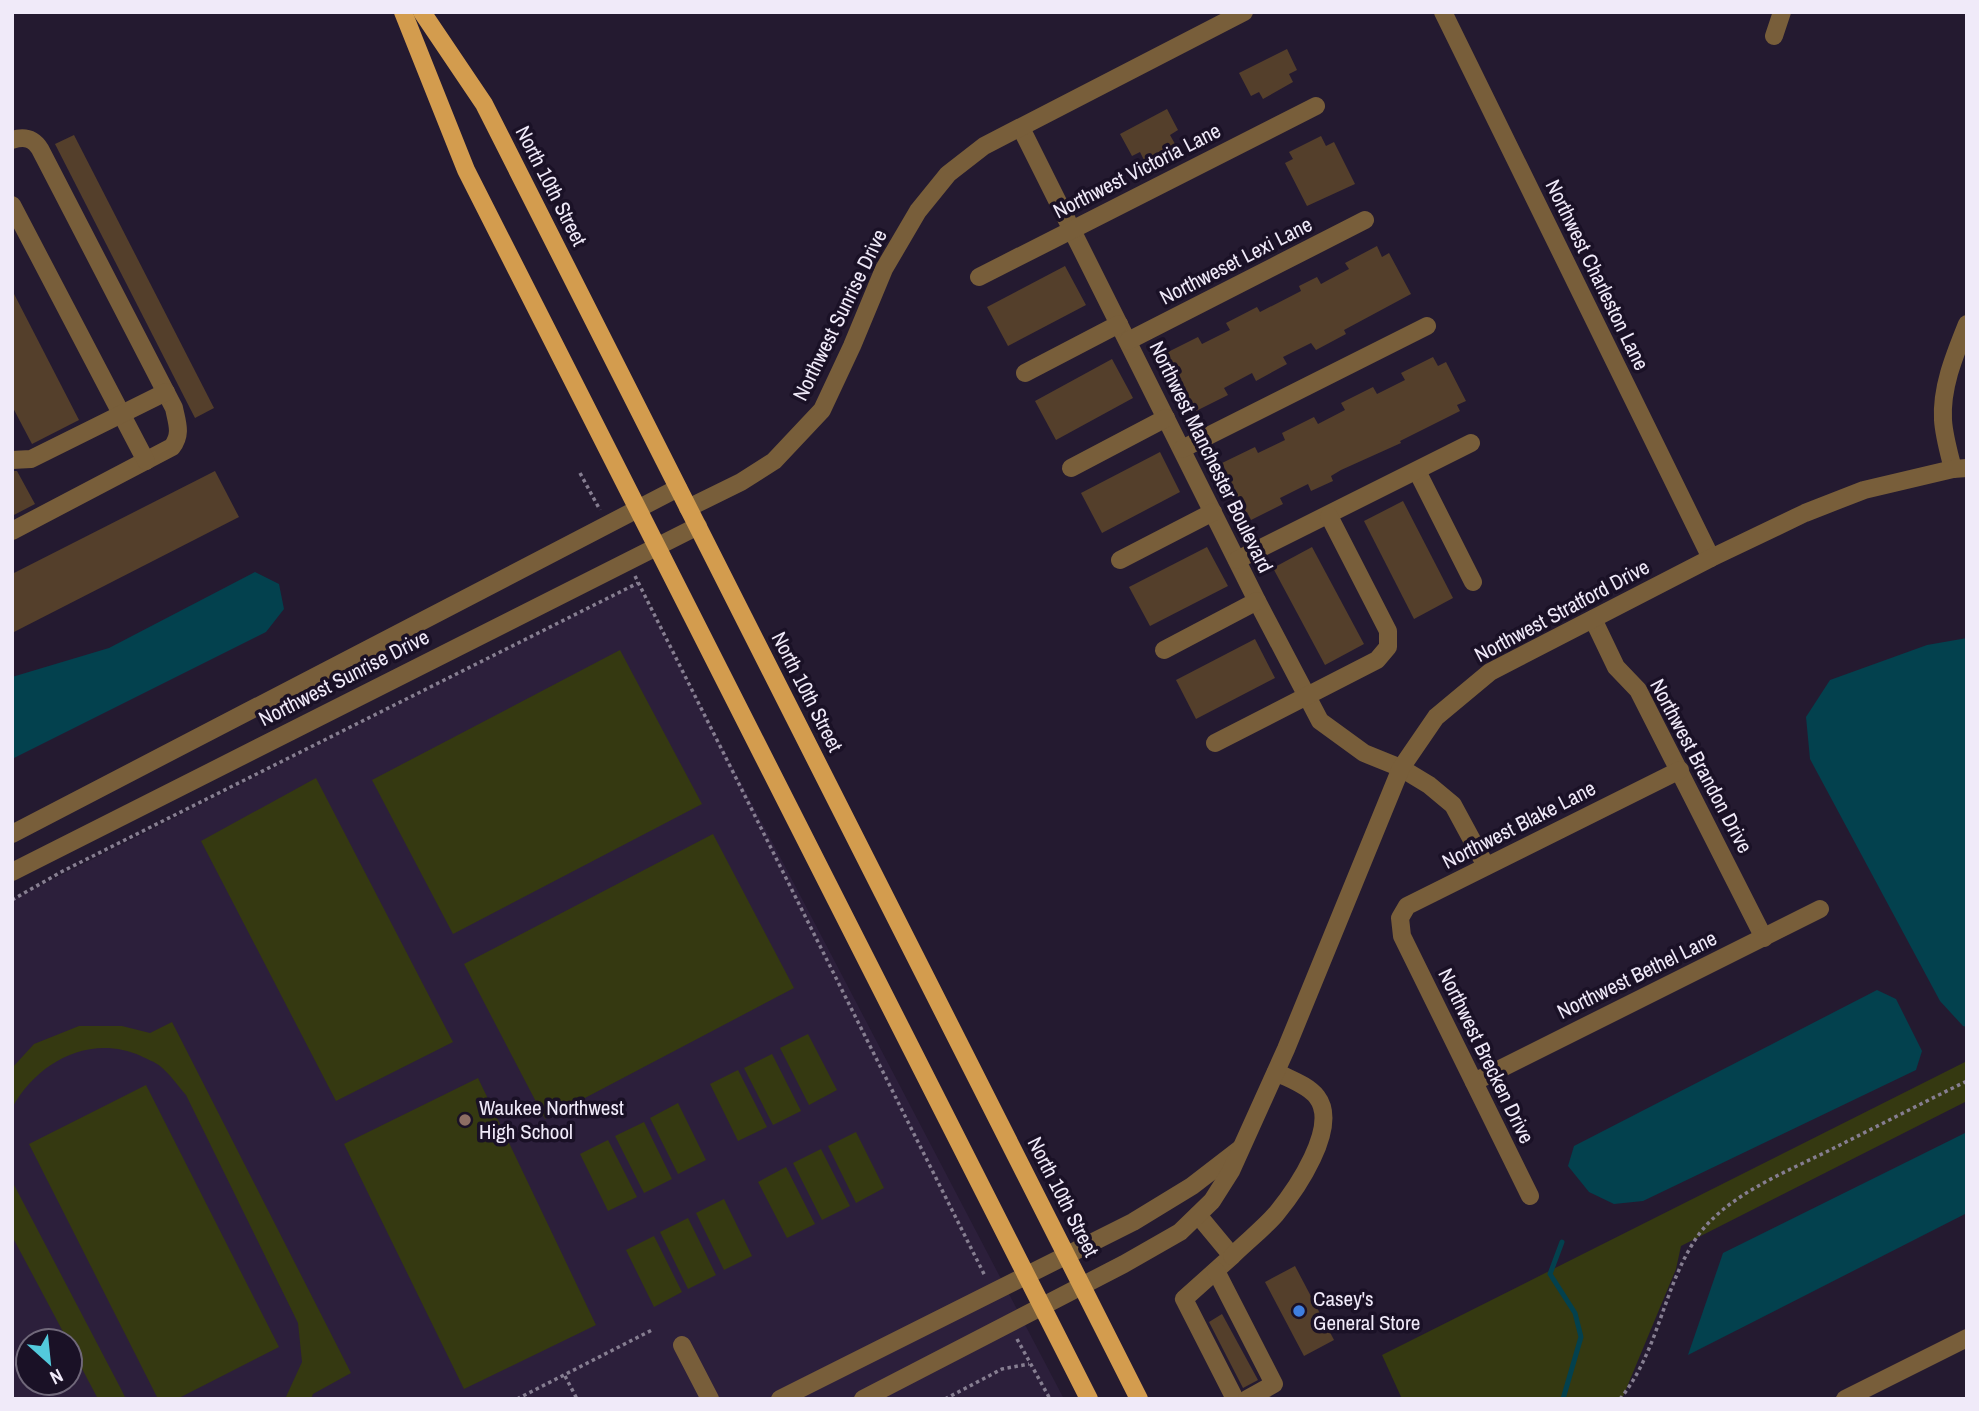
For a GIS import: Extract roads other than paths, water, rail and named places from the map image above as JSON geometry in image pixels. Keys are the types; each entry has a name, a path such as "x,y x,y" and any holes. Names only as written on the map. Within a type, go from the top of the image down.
{"main road":[{"path":"403,12 466,170 1089,1399"},
{"name":"North 10th Street","path":"422,12 484,104 1139,1399"}],"street":[{"name":"Northwest Sunrise Drive","path":"688,508 741,482 774,461 822,411 884,269 918,211 948,174 984,146 1244,12"},
{"name":"Northwest Charleston Lane","path":"1443,12 1711,558"},
{"path":"1774,36 1782,12"},
{"name":"Northwest Victoria Lane","path":"979,277 1316,106"},
{"name":"Northwest Manchester Boulevard","path":"1021,128 1257,601 1320,721 1364,752 1401,768 1429,785 1453,805 1486,866"},
{"path":"12,140 28,138 40,149 174,408 179,429 178,438 172,447 12,531"},
{"path":"12,205 146,461"},
{"name":"Northweset Lexi Lane","path":"1128,341 1365,220"},
{"path":"1025,373 1119,324"},
{"path":"1960,468 1943,420 1945,392 1952,363 1967,324"},
{"path":"1182,449 1427,326"},
{"path":"12,460 31,459 166,392"},
{"path":"1071,468 1166,418"},
{"path":"1237,560 1471,443"},
{"name":"Northwest Stratford Drive","path":"863,1399 1180,1232 1212,1201 1231,1171 1276,1072 1401,768 1436,717 1490,672 1711,558 1805,513 1864,489 1960,468"},
{"path":"1417,471 1473,582"},
{"name":"Northwest Sunrise Drive","path":"12,834 678,488"},
{"path":"1121,560 1213,512"},
{"path":"1215,743 1377,660 1388,647 1388,631 1329,516"},
{"name":"Northwest Sunrise Drive","path":"12,872 698,526"},
{"path":"1164,650 1257,601"},
{"name":"Northwest Brandon Drive","path":"1593,619 1616,667 1639,690 1764,938"},
{"name":"Northwest Blake Lane","path":"1402,936 1400,918 1407,906 1680,770"},
{"name":"Northwest Bethel Lane","path":"1474,1082 1820,909"},
{"name":"Northwest Brecken Drive","path":"1402,936 1530,1196"},
{"path":"1235,1399 1184,1299 1275,1215 1306,1171 1322,1134 1320,1100 1311,1090 1276,1072"},
{"name":"Northwest Stratford Drive","path":"780,1399 1156,1208 1192,1186 1240,1149"},
{"path":"1198,1215 1232,1256"},
{"path":"1216,1271 1274,1384 1247,1399"},
{"path":"1845,1399 1967,1338"},
{"path":"682,1345 710,1399"}],"water":[{"path":"255,572 279,584 284,609 266,632 12,759 12,677 109,648"},
{"path":"1967,638 1967,1027 1940,1001 1810,759 1806,717 1830,680 1927,645"},
{"path":"1877,990 1896,999 1922,1051 1916,1070 1643,1201 1614,1204 1589,1192 1568,1166 1574,1146"},
{"path":"1967,1132 1967,1213 1688,1355 1723,1253"}],"waterway":[{"path":"1562,1242 1550,1274 1575,1313 1581,1337 1563,1399"}],"place":[{"name":"Waukee Northwest High School","path":"465,1120"},
{"name":"Casey's General Store","path":"1299,1311"}]}
